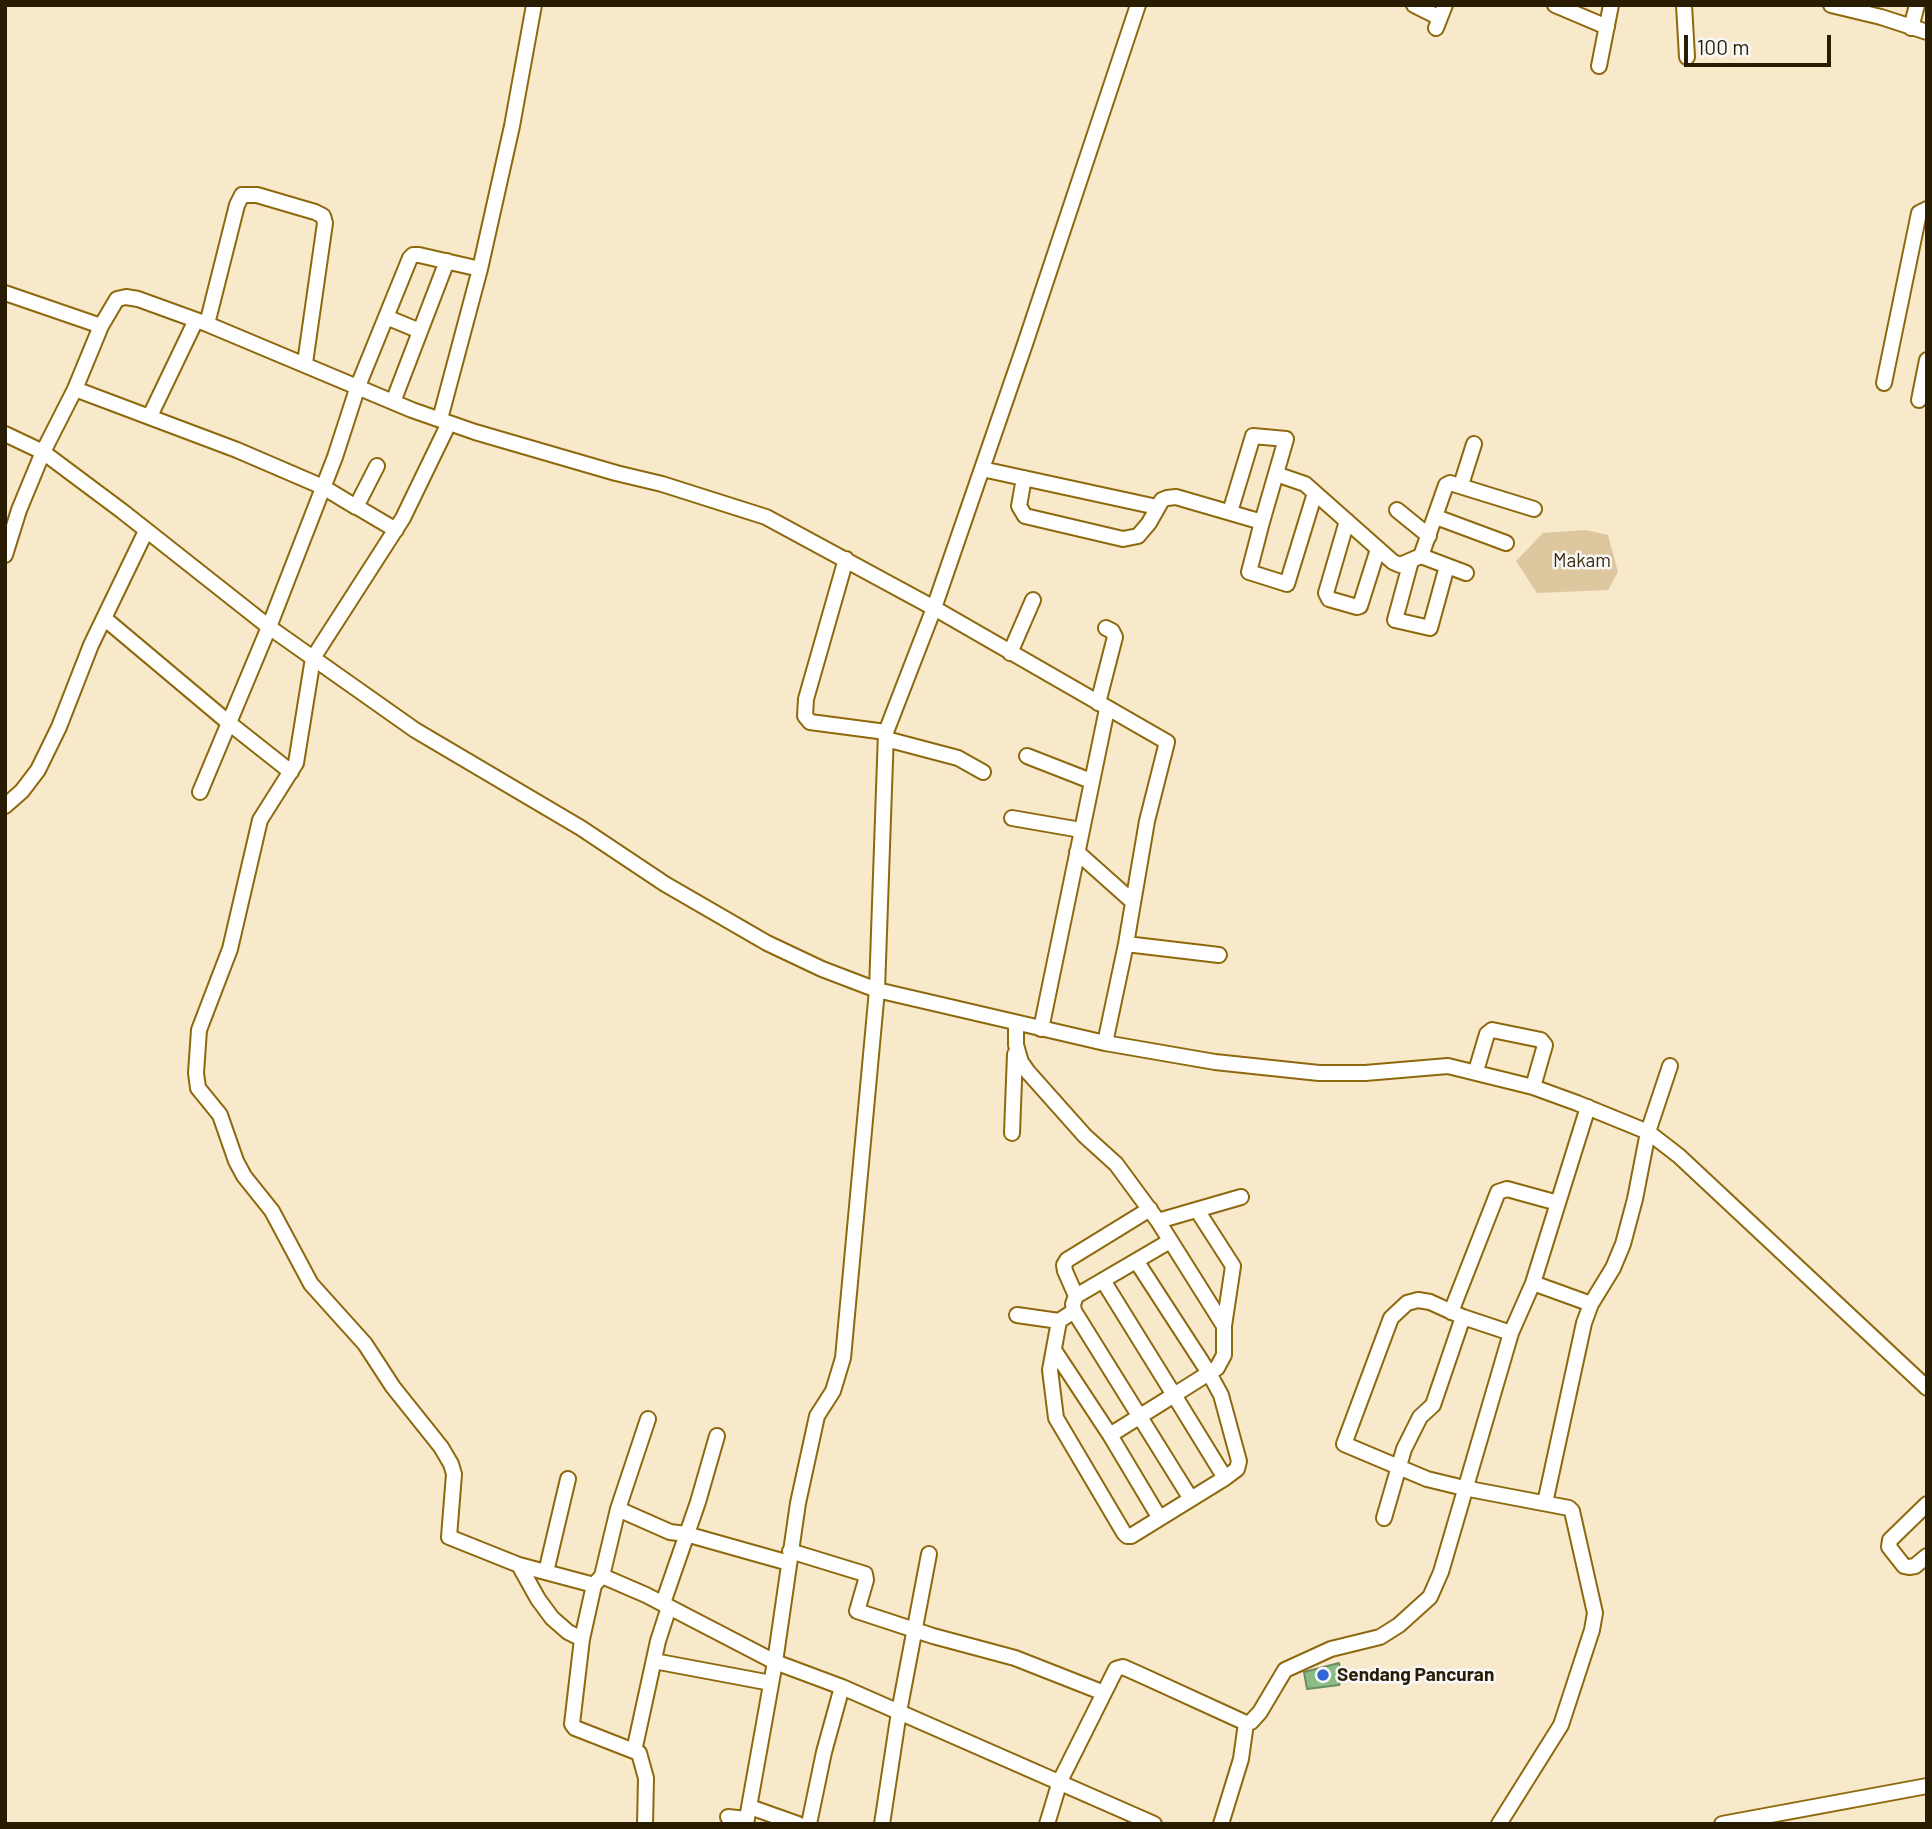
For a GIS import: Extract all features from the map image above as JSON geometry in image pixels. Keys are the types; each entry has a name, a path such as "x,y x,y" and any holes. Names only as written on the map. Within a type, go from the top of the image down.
{"street":[{"path":"534,5 513,126 444,421 396,530 313,658 298,756 291,772 260,820 230,949 200,1030 198,1088 220,1115 236,1161 272,1211 311,1284 365,1344 393,1387 441,1447 452,1466 454,1474 449,1537 519,1565 598,1580 666,1605 775,1662 842,1687 1154,1824"},
{"path":"747,1817 775,1662 789,1557 817,1416 833,1391 843,1358 877,990 886,736 982,469 1138,5"},
{"path":"1414,5 1440,17"},
{"path":"1555,5 1607,27"},
{"path":"1599,66 1611,5"},
{"path":"1684,5 1687,57"},
{"path":"1831,5 1927,32"},
{"path":"1911,27 1917,5"},
{"path":"150,416 202,322 242,195 257,195 323,216 325,223 305,363"},
{"path":"1884,383 1919,213 1927,209"},
{"path":"200,792 269,627 323,487 358,386 411,256 419,255 480,269"},
{"path":"393,402 447,261"},
{"path":"5,293 101,327"},
{"path":"5,555 19,510 43,452 75,389 101,327 117,299 126,297 202,322 444,421 754,512 934,608 1167,742 1147,821 1126,944 1105,1043"},
{"path":"386,317 420,331"},
{"path":"1919,400 1927,360"},
{"path":"75,389 237,450 323,487 396,530"},
{"path":"5,434 43,452 269,627 415,730 580,828 665,884 767,943 822,969 877,990 1105,1043 1215,1062 1309,1072 1365,1073 1448,1066 1533,1087 1588,1107 1648,1132 1689,1165 1927,1388"},
{"path":"1230,512 1253,436 1286,439 1249,572 1287,584 1315,493"},
{"path":"1461,485 1474,444"},
{"path":"357,507 377,466"},
{"path":"982,469 1157,507"},
{"path":"1276,474 1305,484 1396,564 1404,565 1416,559 1466,573"},
{"path":"1024,478 1019,506 1025,516 1124,539 1138,536 1162,500 1176,497 1262,522"},
{"path":"1447,566 1430,628 1395,620 1416,559 1429,536 1446,485 1454,483 1534,509"},
{"path":"1397,510 1429,536"},
{"path":"1436,517 1506,544"},
{"path":"1347,521 1326,593 1329,599 1360,606 1378,549"},
{"path":"5,806 22,791 38,770 59,727 104,618 146,531"},
{"path":"846,559 806,699 805,716 810,722 886,736 958,758 983,772"},
{"path":"1010,653 1033,600"},
{"path":"104,618 291,772"},
{"path":"1041,1029 1082,830 1115,637 1115,634 1106,628"},
{"path":"1027,755 1091,781"},
{"path":"1012,818 1082,830"},
{"path":"1077,852 1133,902"},
{"path":"1126,944 1219,955"},
{"path":"1012,1133 1016,1023"},
{"path":"1476,1071 1490,1031 1541,1040 1545,1045 1533,1087"},
{"path":"1016,1045 1021,1062 1028,1072 1086,1136 1116,1164 1154,1215 1224,1326"},
{"path":"1545,1503 1581,1336 1591,1304 1613,1268 1623,1244 1648,1132 1670,1066"},
{"path":"1047,1824 1060,1781 1116,1669 1123,1667 1246,1723 1251,1722 1285,1670 1331,1649 1380,1637 1427,1601 1441,1572 1511,1333 1533,1283 1588,1107"},
{"path":"1384,1518 1399,1465 1415,1424 1433,1405 1457,1315 1498,1192 1507,1189 1558,1203"},
{"path":"1191,1499 1075,1304 1064,1265 1068,1260 1154,1215 1197,1210 1241,1197"},
{"path":"1110,1435 1222,1363 1224,1326 1233,1266 1197,1210"},
{"path":"1137,1262 1221,1395 1238,1461 1237,1469 1225,1478 1131,1536 1124,1534 1056,1418 1050,1370 1059,1321 1075,1304 1104,1282 1170,1241"},
{"path":"1104,1282 1225,1478"},
{"path":"1533,1283 1591,1304"},
{"path":"1499,1824 1561,1725 1592,1630 1595,1613 1572,1511 1569,1507 1464,1489 1427,1479 1344,1444 1391,1318 1407,1303 1418,1300 1430,1302 1457,1315 1511,1333"},
{"path":"1017,1315 1059,1321"},
{"path":"1054,1350 1110,1435 1159,1517"},
{"path":"645,1824 646,1778 639,1753 573,1727 582,1639 618,1509 648,1419"},
{"path":"634,1751 666,1605 718,1436"},
{"path":"546,1572 568,1479"},
{"path":"1927,1504 1891,1541 1889,1547 1904,1566 1915,1566 1927,1556"},
{"path":"618,1509 670,1532 865,1574 866,1580 857,1611 1014,1658 1104,1693"},
{"path":"882,1824 899,1712 929,1554"},
{"path":"519,1565 552,1618 568,1632 582,1639"},
{"path":"654,1661 771,1683"},
{"path":"809,1824 824,1752 842,1687"},
{"path":"1221,1824 1241,1759 1246,1723"},
{"path":"1722,1824 1927,1786"},
{"path":"729,1817 799,1824"}],"green space":[{"name":"Makam","path":"1586,530 1608,535 1618,572 1608,590 1537,593 1516,561 1543,533"}],"shaded area":[{"name":"Sendang Pancuran","path":"1339,1663 1342,1678 1339,1685 1307,1689 1304,1672"}],"place":[{"name":"Sendang Pancuran","path":"1323,1675"}]}
